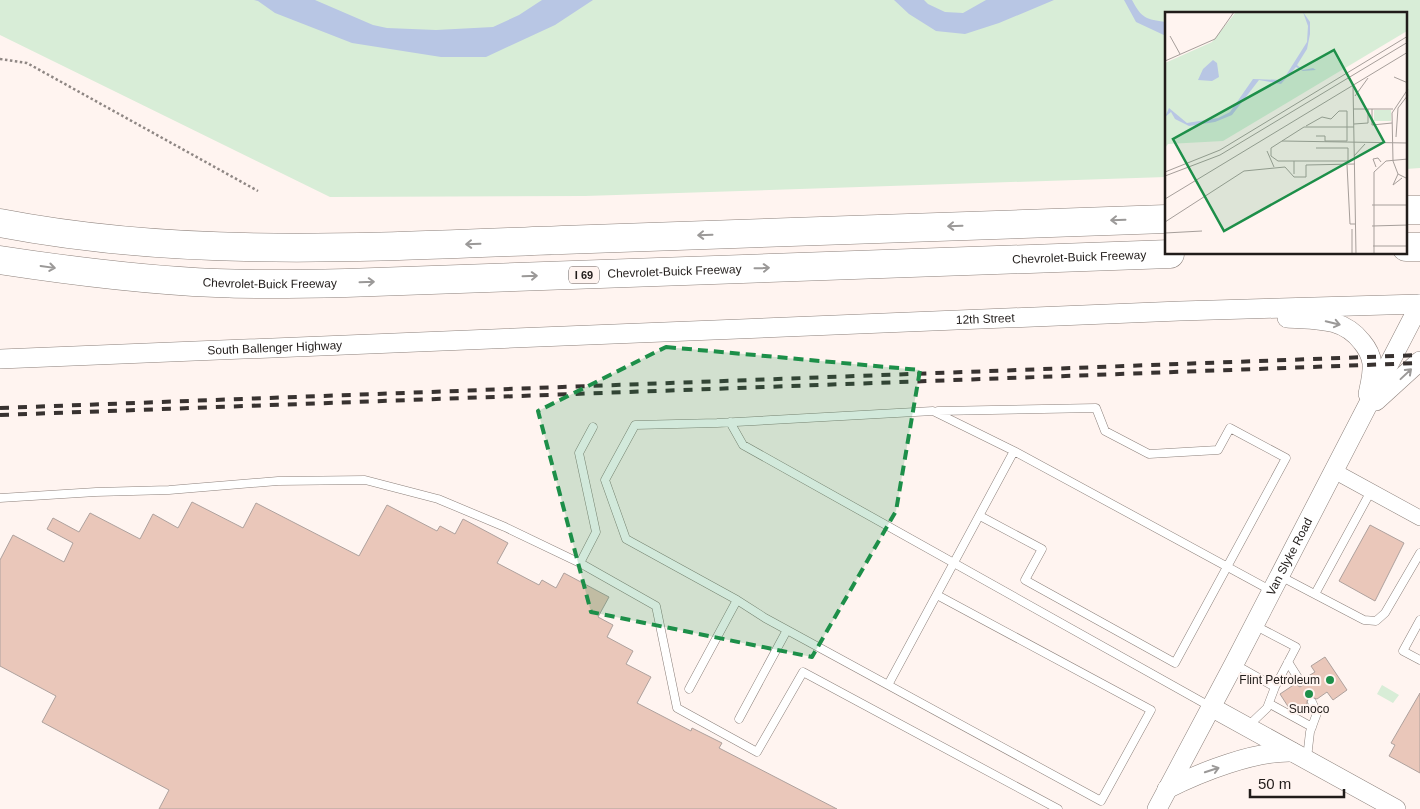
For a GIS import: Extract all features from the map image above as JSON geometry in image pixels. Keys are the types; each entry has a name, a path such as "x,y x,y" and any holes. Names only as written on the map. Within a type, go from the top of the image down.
{"highway":[{"path":"0,224 61,234 157,244 277,249 1165,219"},
{"name":"Chevrolet-Buick Freeway","path":"0,260 101,274 262,284 355,283 1165,254"}],"street":[{"name":"12th Street","path":"550,337 1180,311 1420,304"},
{"name":"Van Slyke Road","path":"1157,809 1254,626 1420,304"},
{"path":"1180,311 1327,321 1342,325 1355,333 1366,346 1371,357 1373,366 1366,410"},
{"name":"South Ballenger Highway","path":"0,359 550,337"},
{"path":"1366,410 1420,361"},
{"path":"1334,471 1420,518"},
{"path":"1211,707 1396,809"},
{"path":"1167,789 1208,771 1262,754 1300,756"}],"lane":[{"path":"937,595 1151,710 1101,801 787,630 737,600 626,539 605,480 635,425 933,411 1096,408 1105,431 1149,454 1218,450 1230,428 1286,458 1175,663 1025,580 1042,549 980,516"},
{"path":"933,411 1014,452 1228,567 1315,594 1364,620 1376,621 1385,613 1420,553"},
{"path":"730,422 743,445 1211,707"},
{"path":"580,563 596,532 579,453 593,428"},
{"path":"888,685 1014,452"},
{"path":"0,498 168,490 278,481 365,480 438,499 505,527 580,563 656,606 677,708 757,752 803,672 1058,809"},
{"path":"1315,594 1371,491"},
{"path":"689,689 737,600"},
{"path":"1420,620 1403,650 1420,660"},
{"path":"1247,727 1270,704 1275,687 1296,647 1254,626"},
{"path":"739,719 787,630"},
{"path":"1288,662 1300,681"},
{"path":"1234,664 1275,687"},
{"path":"1300,756 1317,713 1312,702"},
{"path":"1270,704 1312,727"}],"path":[{"path":"0,59 27,63 258,191"}],"highlighted area":[{"path":"666,347 920,370 896,511 812,657 591,612 538,411"}],"green space":[{"path":"0,0 1420,0 1420,168 1408,169 1408,12 1165,12 1165,177 585,196 330,197 0,35"},
{"path":"1382,685 1399,695 1393,703 1377,694"}],"water":[{"path":"254,0 315,0 373,25 387,28 436,30 493,27 519,15 542,0 593,0 555,25 486,57 441,57 352,43 275,13"},
{"path":"894,0 924,0 945,12 963,13 986,0 1054,0 999,23 965,34 936,31 909,14"},
{"path":"1124,0 1132,0 1145,17 1165,22 1165,36 1136,22"}],"building":[{"path":"192,502 243,528 256,503 359,556 387,505 437,531 440,526 455,534 463,519 508,543 497,563 539,585 542,580 556,588 564,573 609,597 598,617 613,625 607,637 633,651 626,664 651,677 637,703 691,731 692,728 722,743 719,748 837,809 159,809 169,790 42,722 56,696 0,666 0,560 13,535 64,562 73,543 47,529 53,518 79,532 90,513 140,539 153,514 178,528"},
{"path":"1370,525 1404,543 1375,601 1339,581"},
{"path":"1325,657 1347,690 1333,700 1327,692 1317,699 1310,697 1307,705 1296,712 1289,708 1280,694 1295,684 1300,687 1303,685 1306,681 1305,678 1315,672 1311,666"},
{"path":"1420,693 1420,773 1389,756 1395,745 1391,743"}],"railway":[{"path":"0,408 1420,355"},
{"path":"0,415 1420,363"}],"place":[{"name":"Flint Petroleum","path":"1330,680"},
{"name":"Sunoco","path":"1309,694"}]}
